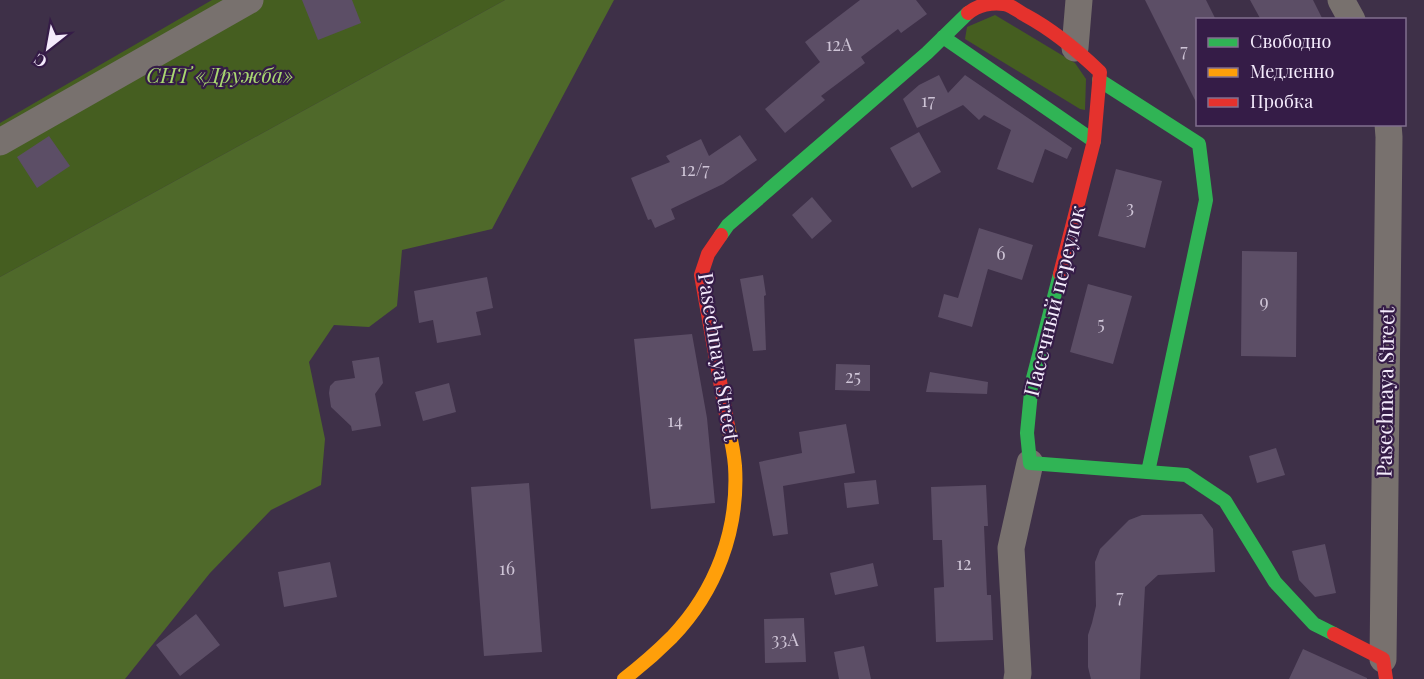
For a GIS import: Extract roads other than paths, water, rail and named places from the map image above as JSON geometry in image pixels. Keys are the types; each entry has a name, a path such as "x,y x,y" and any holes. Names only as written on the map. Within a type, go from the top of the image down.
{"street":[{"path":"0,142 250,0"},
{"path":"1075,48 1079,0"},
{"path":"1341,0 1351,18"},
{"name":"Pasechnaya Street","path":"624,679 654,656 700,604 717,575 728,542 735,504 735,467 701,275 704,260 728,225 927,53 971,10 989,3 1006,4 1042,24 1075,48 1100,72 1099,80"},
{"path":"943,37 1094,141"},
{"path":"1099,80 1199,144 1206,201 1148,472"},
{"name":"Пасечный переулок","path":"1017,679 1011,548 1030,463 1027,434 1032,382 1094,141 1099,80"},
{"name":"Pasechnaya Street","path":"1384,669 1388,126"},
{"path":"1030,463 1186,475 1225,501 1275,582 1314,624 1384,669"}],"park label":[{"name":"СНТ «Дружба»","path":"220,76"}]}
